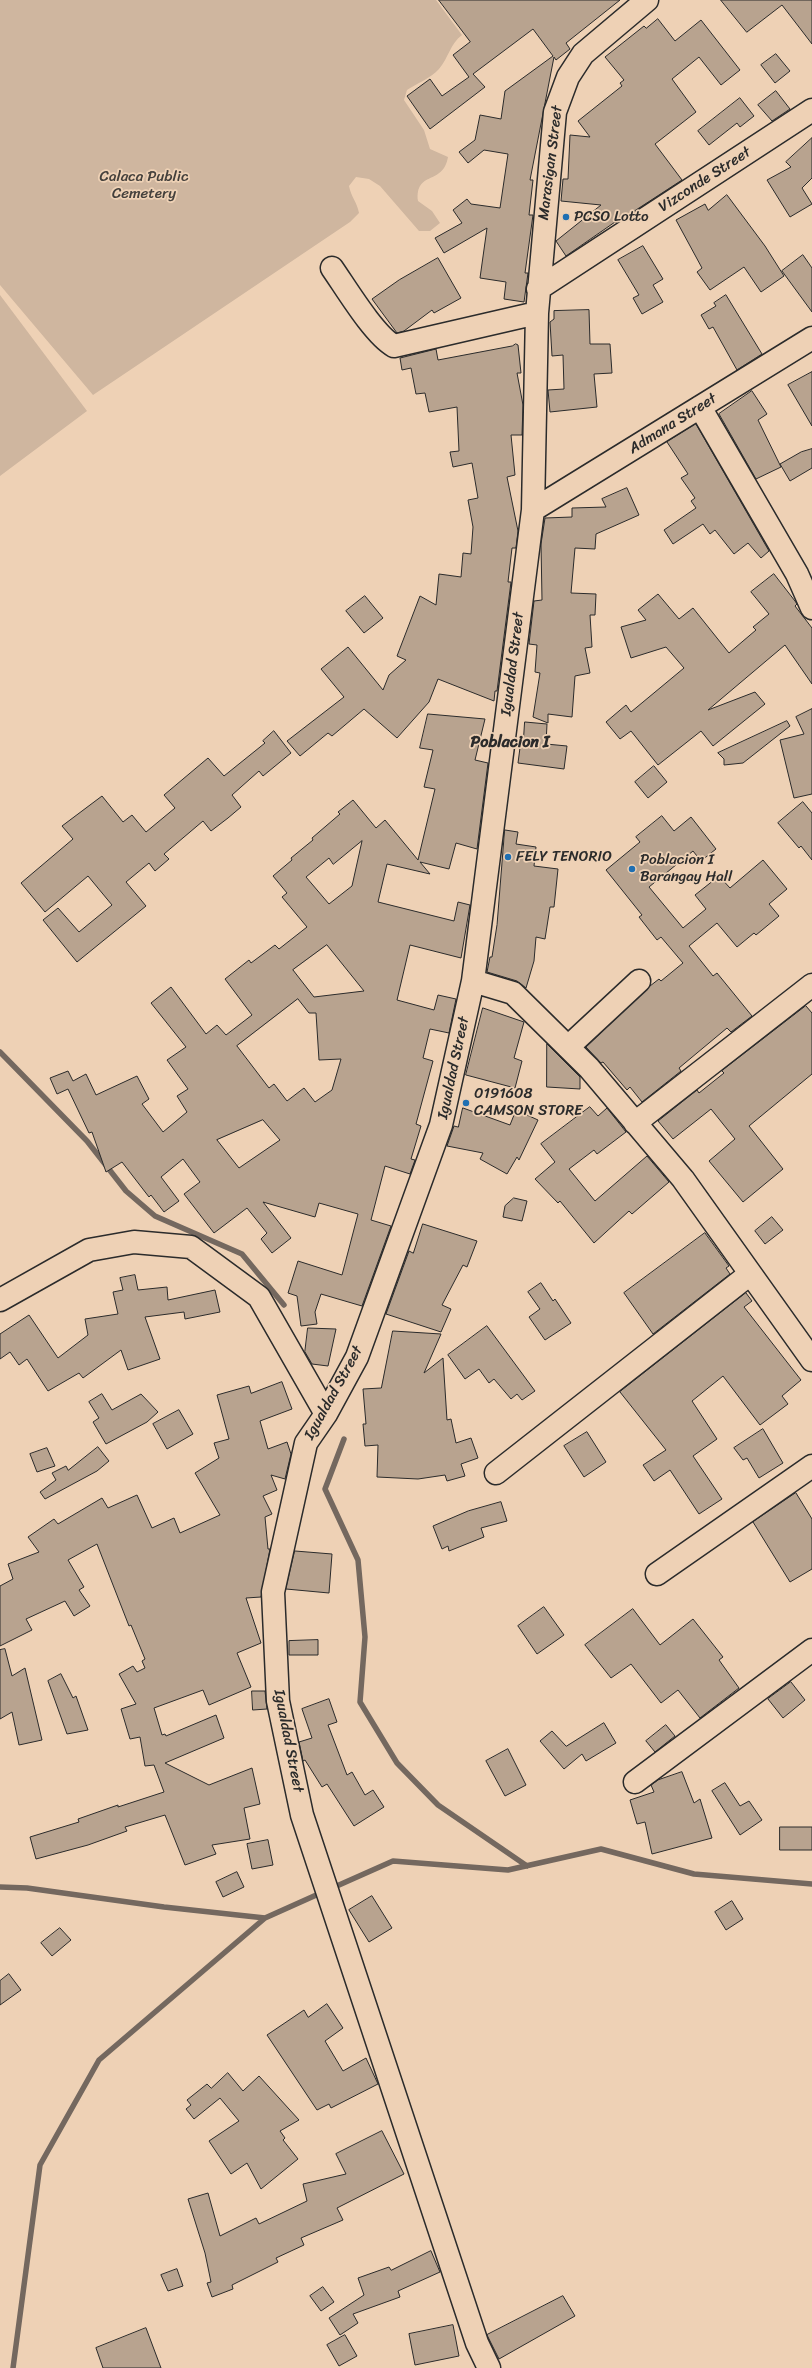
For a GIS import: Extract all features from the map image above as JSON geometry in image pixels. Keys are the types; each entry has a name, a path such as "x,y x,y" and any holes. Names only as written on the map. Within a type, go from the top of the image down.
{"street":[{"name":"Marasigan Street","path":"538,290 552,130 558,100 568,77 583,54 647,0"},
{"name":"Vizconde Street","path":"538,290 812,110"},
{"path":"332,268 377,331 386,342 394,346 537,313"},
{"name":"Igualdad Street","path":"489,2368 477,2342 302,1816 278,1701 273,1592 306,1443 326,1414 357,1357 441,1125 473,981 533,510 538,290"},
{"name":"Admana Street","path":"533,510 812,338"},
{"path":"700,407 797,574 812,608"},
{"path":"473,981 513,993 588,1068 684,1179 812,1360"},
{"path":"568,1048 640,981"},
{"path":"635,1123 812,985"},
{"path":"0,1300 89,1250 134,1242 192,1247 259,1297 326,1414"},
{"path":"496,1473 750,1274"},
{"path":"657,1574 812,1466"},
{"path":"635,1782 812,1650"}],"green space":[{"name":"Calaca Public Cemetery","path":"0,0 436,0 462,35 455,42 439,69 428,78 407,90 404,100 424,130 430,149 448,157 441,172 425,181 418,191 418,201 432,211 440,223 430,231 419,231 380,186 369,179 356,177 349,186 359,213 350,222 93,395 0,285"},
{"path":"0,295 87,411 0,476"}],"building":[{"path":"439,0 620,0 566,43 570,49 556,60 554,57 530,180 533,180 529,215 533,215 525,273 528,273 524,302 504,299 506,282 480,278 487,228 444,253 435,238 462,223 453,210 467,199 471,204 500,208 508,154 484,150 468,163 459,152 475,140 480,115 501,119 505,91 553,56 533,29 473,74 485,87 430,129 407,96 430,79 442,96 469,77 453,55 470,42"},
{"path":"721,0 812,0 812,44 782,5 747,32"},
{"path":"658,19 675,41 701,20 740,70 721,85 699,57 672,79 696,112 655,144 682,180 616,223 615,222 566,256 556,241 601,205 561,201 563,179 568,179 570,135 590,137 578,121 622,86 620,83 624,80 605,57 644,26 646,28"},
{"path":"776,54 790,71 775,83 761,65"},
{"path":"776,91 790,109 772,121 758,105"},
{"path":"740,98 754,116 740,127 737,123 709,145 698,131"},
{"path":"812,138 812,178 802,188 812,204 790,217 767,180 791,167 786,162"},
{"path":"727,195 765,246 784,276 761,292 744,267 710,290 697,272 702,268 676,220 705,204 708,210"},
{"path":"643,246 663,279 653,285 663,302 642,314 633,298 639,295 618,260"},
{"path":"803,255 812,268 812,312 782,271"},
{"path":"438,258 461,298 434,313 432,310 404,331 397,333 372,299 399,280"},
{"path":"726,295 762,354 737,370 713,327 709,329 701,315 716,306 714,303"},
{"path":"589,310 590,344 610,344 612,373 594,374 597,407 550,412 548,390 564,389 563,355 552,356 550,322 554,319 554,311"},
{"path":"516,344 518,345 521,373 517,373 523,405 522,435 511,435 515,475 507,477 518,531 516,548 512,548 508,582 511,582 497,691 495,691 494,701 438,679 429,702 397,738 364,709 332,736 328,733 300,756 287,741 344,697 321,669 348,647 383,690 389,675 406,660 397,656 420,596 436,605 439,574 461,577 463,553 471,554 473,527 468,500 478,498 472,463 453,467 450,452 459,451 457,407 429,412 425,393 416,394 411,368 402,370 400,358 436,349 438,360"},
{"path":"812,372 812,426 788,385"},
{"path":"752,391 767,414 758,420 781,467 756,479 719,414"},
{"path":"696,424 769,551 761,558 748,543 734,554 715,530 710,534 703,524 673,544 664,530 696,508 691,501 695,498 681,478 688,474 667,442"},
{"path":"812,449 812,468 790,481 780,464 801,452"},
{"path":"627,488 639,515 596,534 595,549 575,548 571,593 596,594 595,615 590,615 592,647 585,648 590,673 575,676 572,717 548,714 548,723 533,717 540,673 535,672 537,645 529,644 534,601 542,600 541,544 545,518 572,517 572,508 606,507 602,499"},
{"path":"774,574 795,601 797,604 795,606 812,628 812,684 785,645 708,710 755,692 765,704 713,746 701,731 658,765 631,731 620,739 606,722 626,705 631,712 684,668 666,647 631,658 621,627 646,620 638,610 658,594 679,619 693,608 729,653 756,630 753,627 769,614 751,592"},
{"path":"365,596 383,618 364,633 346,611"},
{"path":"812,709 812,794 794,798 780,740 804,734 796,717"},
{"path":"428,714 485,719 475,760 488,763 477,849 456,843 449,869 420,862 430,874 387,864 378,902 454,921 458,902 470,905 461,958 410,945 397,1000 434,1010 438,995 456,999 449,1033 430,1029 423,1058 433,1061 416,1124 421,1126 411,1159 415,1160 410,1174 385,1166 371,1220 391,1226 362,1306 321,1294 315,1312 317,1324 301,1326 297,1296 288,1293 298,1261 342,1275 358,1214 319,1203 315,1217 263,1202 291,1238 272,1253 261,1239 267,1233 247,1208 214,1233 184,1194 200,1182 183,1159 161,1177 179,1201 164,1212 151,1195 149,1197 122,1162 106,1172 92,1132 89,1133 68,1089 57,1094 50,1078 68,1071 73,1081 86,1074 96,1095 137,1076 149,1099 142,1104 163,1132 187,1112 177,1096 188,1089 167,1060 186,1047 151,1003 171,987 206,1034 217,1025 226,1035 252,1015 225,979 249,960 251,963 275,945 279,949 307,927 282,897 287,893 273,876 292,860 291,858 313,840 312,838 340,814 338,812 353,800 376,828 385,820 418,860 435,789 424,787 433,750 420,748","holes":["362,841 352,886 329,904 306,877 329,858 333,864","327,945 364,991 314,997 293,970","298,999 309,1013 316,1013 319,1060 341,1059 332,1090 315,1102 304,1088 287,1101 274,1084 269,1088 237,1046","263,1120 280,1140 239,1168 217,1140"]},
{"path":"787,721 790,726 743,763 724,765 724,759 718,753"},
{"path":"525,722 547,724 546,744 567,746 564,769 518,763 521,740 523,741"},
{"path":"274,731 291,753 263,776 259,771 232,795 241,807 228,818 211,831 203,821 164,854 169,859 155,871 149,863 126,882 146,906 77,962 43,920 58,908 79,932 112,905 88,876 45,912 21,883 73,839 62,826 102,796 123,822 132,815 146,832 175,808 164,795 208,758 224,776 265,743 263,741"},
{"path":"654,766 667,782 648,798 635,782"},
{"path":"803,802 812,813 812,860 801,846 799,848 778,823"},
{"path":"662,816 674,831 691,817 716,849 701,861 693,851 649,887 683,928 706,909 695,895 719,876 730,888 763,860 787,889 769,904 779,916 756,935 754,933 737,947 717,923 689,946 713,976 717,973 752,1016 731,1032 727,1028 679,1068 681,1071 642,1102 630,1087 627,1090 603,1062 601,1063 586,1047 650,986 659,979 661,981 683,963 661,937 657,940 639,917 642,915 606,870 640,842 636,837"},
{"path":"505,830 518,832 516,844 536,847 534,866 558,869 554,907 550,907 545,939 536,937 534,961 526,988 517,981 487,972 490,957 492,957 497,925"},
{"path":"806,1006 812,1013 812,1074 749,1126 783,1169 743,1202 709,1161 735,1139 711,1109 673,1139 658,1121 697,1090 699,1093 724,1073 722,1071"},
{"path":"483,1008 524,1022 514,1058 522,1061 515,1088 466,1075"},
{"path":"547,1044 580,1077 580,1089 547,1087"},
{"path":"590,1107 598,1116 607,1108 626,1132 597,1154 594,1150 569,1169 595,1201 647,1156 669,1182 632,1214 629,1211 594,1243 560,1201 558,1203 535,1179 555,1162 541,1144"},
{"path":"463,1108 510,1125 516,1110 538,1120 519,1160 517,1157 507,1174 480,1159 483,1153 447,1146 454,1126 458,1127"},
{"path":"514,1198 527,1201 522,1221 503,1217 505,1206"},
{"path":"772,1217 783,1230 765,1244 755,1231"},
{"path":"423,1224 477,1241 467,1267 463,1265 442,1305 451,1309 441,1332 386,1314 409,1251 413,1253"},
{"path":"705,1233 729,1266 726,1268 730,1274 653,1334 624,1293"},
{"path":"135,1275 138,1290 167,1287 168,1300 215,1290 220,1312 185,1319 184,1312 145,1317 160,1359 128,1370 121,1350 83,1378 79,1373 48,1391 27,1359 19,1365 10,1352 0,1359 0,1334 29,1315 58,1358 88,1335 85,1319 118,1314 113,1292 123,1290 120,1278"},
{"path":"541,1283 553,1301 555,1299 571,1323 545,1340 529,1317 540,1309 528,1292"},
{"path":"746,1293 752,1301 744,1307 801,1380 782,1396 788,1404 760,1425 723,1376 692,1401 717,1439 693,1456 722,1499 699,1514 670,1470 654,1481 643,1465 666,1450 620,1392"},
{"path":"487,1326 535,1391 522,1400 517,1394 511,1399 494,1379 489,1383 479,1369 465,1379 448,1355"},
{"path":"308,1328 336,1329 328,1366 312,1364 305,1352"},
{"path":"393,1331 441,1334 424,1373 443,1358 447,1420 451,1419 456,1443 471,1438 478,1458 461,1464 465,1476 447,1481 445,1475 418,1479 377,1477 378,1445 365,1446 363,1424 366,1424 363,1389 381,1388"},
{"path":"282,1382 292,1409 260,1421 268,1449 287,1442 291,1454 285,1479 271,1475 277,1490 263,1496 272,1514 265,1517 268,1549 270,1549 261,1597 246,1598 261,1643 237,1653 251,1687 209,1705 203,1690 154,1708 162,1735 165,1734 166,1736 216,1715 224,1738 165,1763 209,1785 252,1768 260,1804 244,1808 250,1839 212,1845 216,1854 185,1865 165,1815 125,1827 127,1831 88,1845 36,1859 30,1837 79,1822 78,1819 118,1805 118,1807 164,1792 154,1765 145,1766 140,1737 130,1739 121,1709 136,1704 119,1674 133,1666 137,1672 145,1668 142,1661 145,1659 131,1625 129,1626 97,1544 68,1560 84,1587 79,1590 90,1606 74,1616 65,1601 26,1619 32,1630 0,1646 0,1586 13,1579 8,1564 39,1552 28,1537 54,1519 58,1524 102,1498 108,1508 137,1495 152,1528 174,1518 180,1533 220,1515 195,1473 219,1458 214,1443 229,1439 217,1395 249,1386 251,1393"},
{"path":"102,1394 112,1410 141,1394 158,1412 147,1422 106,1444 93,1422 99,1418 89,1402"},
{"path":"179,1410 193,1434 167,1449 153,1424"},
{"path":"763,1429 783,1463 759,1478 747,1458 743,1460 734,1448"},
{"path":"587,1432 606,1462 584,1477 564,1446"},
{"path":"98,1447 109,1461 97,1471 45,1499 40,1492 56,1480 52,1473 66,1466 68,1470"},
{"path":"47,1448 55,1466 37,1472 30,1454"},
{"path":"796,1493 812,1519 812,1569 790,1582 753,1522"},
{"path":"501,1502 507,1521 481,1528 484,1537 449,1551 448,1546 442,1549 433,1526 468,1511"},
{"path":"295,1551 332,1554 329,1593 286,1589"},
{"path":"544,1607 564,1635 537,1654 518,1626"},
{"path":"633,1609 660,1645 693,1619 723,1657 719,1660 739,1688 700,1718 678,1690 661,1703 631,1664 611,1678 585,1645"},
{"path":"318,1640 318,1655 289,1655 289,1641"},
{"path":"5,1649 12,1676 25,1668 42,1740 19,1745 12,1712 0,1719 0,1650"},
{"path":"61,1674 73,1698 76,1696 88,1730 67,1734 48,1681"},
{"path":"791,1682 805,1700 783,1718 768,1699"},
{"path":"252,1691 265,1691 267,1709 253,1710"},
{"path":"329,1699 337,1722 328,1725 347,1775 352,1772 365,1795 373,1790 384,1807 354,1826 327,1784 322,1787 305,1760 303,1761 299,1742 312,1738 302,1709"},
{"path":"604,1723 616,1743 586,1761 582,1754 564,1769 540,1741 552,1731 566,1746"},
{"path":"666,1725 675,1736 655,1752 646,1741"},
{"path":"508,1749 526,1785 505,1796 486,1761"},
{"path":"682,1772 694,1803 700,1799 712,1838 652,1854 645,1822 637,1824 630,1800 654,1792 651,1785 658,1780"},
{"path":"725,1783 740,1806 749,1801 762,1820 740,1835 712,1791"},
{"path":"780,1827 812,1827 812,1850 780,1850"},
{"path":"268,1840 273,1865 252,1869 247,1844"},
{"path":"237,1872 244,1887 223,1897 216,1882"},
{"path":"372,1896 392,1928 369,1942 349,1910"},
{"path":"732,1901 743,1919 726,1930 715,1912"},
{"path":"60,1928 71,1940 52,1956 41,1943"},
{"path":"9,1974 21,1990 0,2005 0,1981"},
{"path":"327,2004 343,2028 325,2041 343,2071 366,2058 378,2084 331,2108 329,2104 317,2110 267,2035 304,2010 308,2017"},
{"path":"228,2073 243,2091 259,2076 299,2120 280,2131 285,2138 283,2140 298,2159 261,2189 247,2163 231,2174 209,2141 239,2121 220,2098 194,2119 186,2109 191,2105 187,2100 207,2084 211,2088"},
{"path":"382,2131 404,2174 337,2208 343,2220 301,2238 304,2245 276,2258 278,2262 232,2285 233,2289 212,2297 207,2283 211,2282 205,2253 188,2199 208,2193 220,2236 256,2218 259,2224 307,2201 303,2184 346,2174 336,2154"},
{"path":"431,2251 440,2272 398,2291 400,2297 353,2314 358,2323 340,2335 329,2318 364,2295 358,2278 389,2267 391,2270"},
{"path":"177,2269 183,2286 168,2291 161,2275"},
{"path":"323,2287 334,2302 321,2311 310,2296"},
{"path":"563,2296 575,2316 499,2359 487,2335"},
{"path":"453,2325 459,2356 415,2365 409,2334"},
{"path":"146,2328 161,2368 103,2368 96,2348"},
{"path":"345,2335 357,2356 339,2366 327,2345"}],"waterway":[{"path":"0,1052 87,1141 126,1191 155,1216 242,1254 284,1305"},
{"path":"344,1439 325,1489 358,1560 365,1637 360,1702 397,1763 438,1805 527,1866"},
{"path":"330,1889 393,1861 508,1870 601,1849 694,1874 812,1884"},
{"path":"0,1887 27,1888 164,1907 265,1918"},
{"path":"13,2368 40,2165 99,2060 265,1918 323,1892"}],"place":[{"name":"PCSO Lotto","path":"566,217"},
{"name":"FELY TENORIO","path":"508,857"},
{"name":"Poblacion I Barangay Hall","path":"632,869"},
{"name":"0191608 CAMSON STORE","path":"466,1103"}],"district":[{"name":"Poblacion I","path":"510,743"}]}
